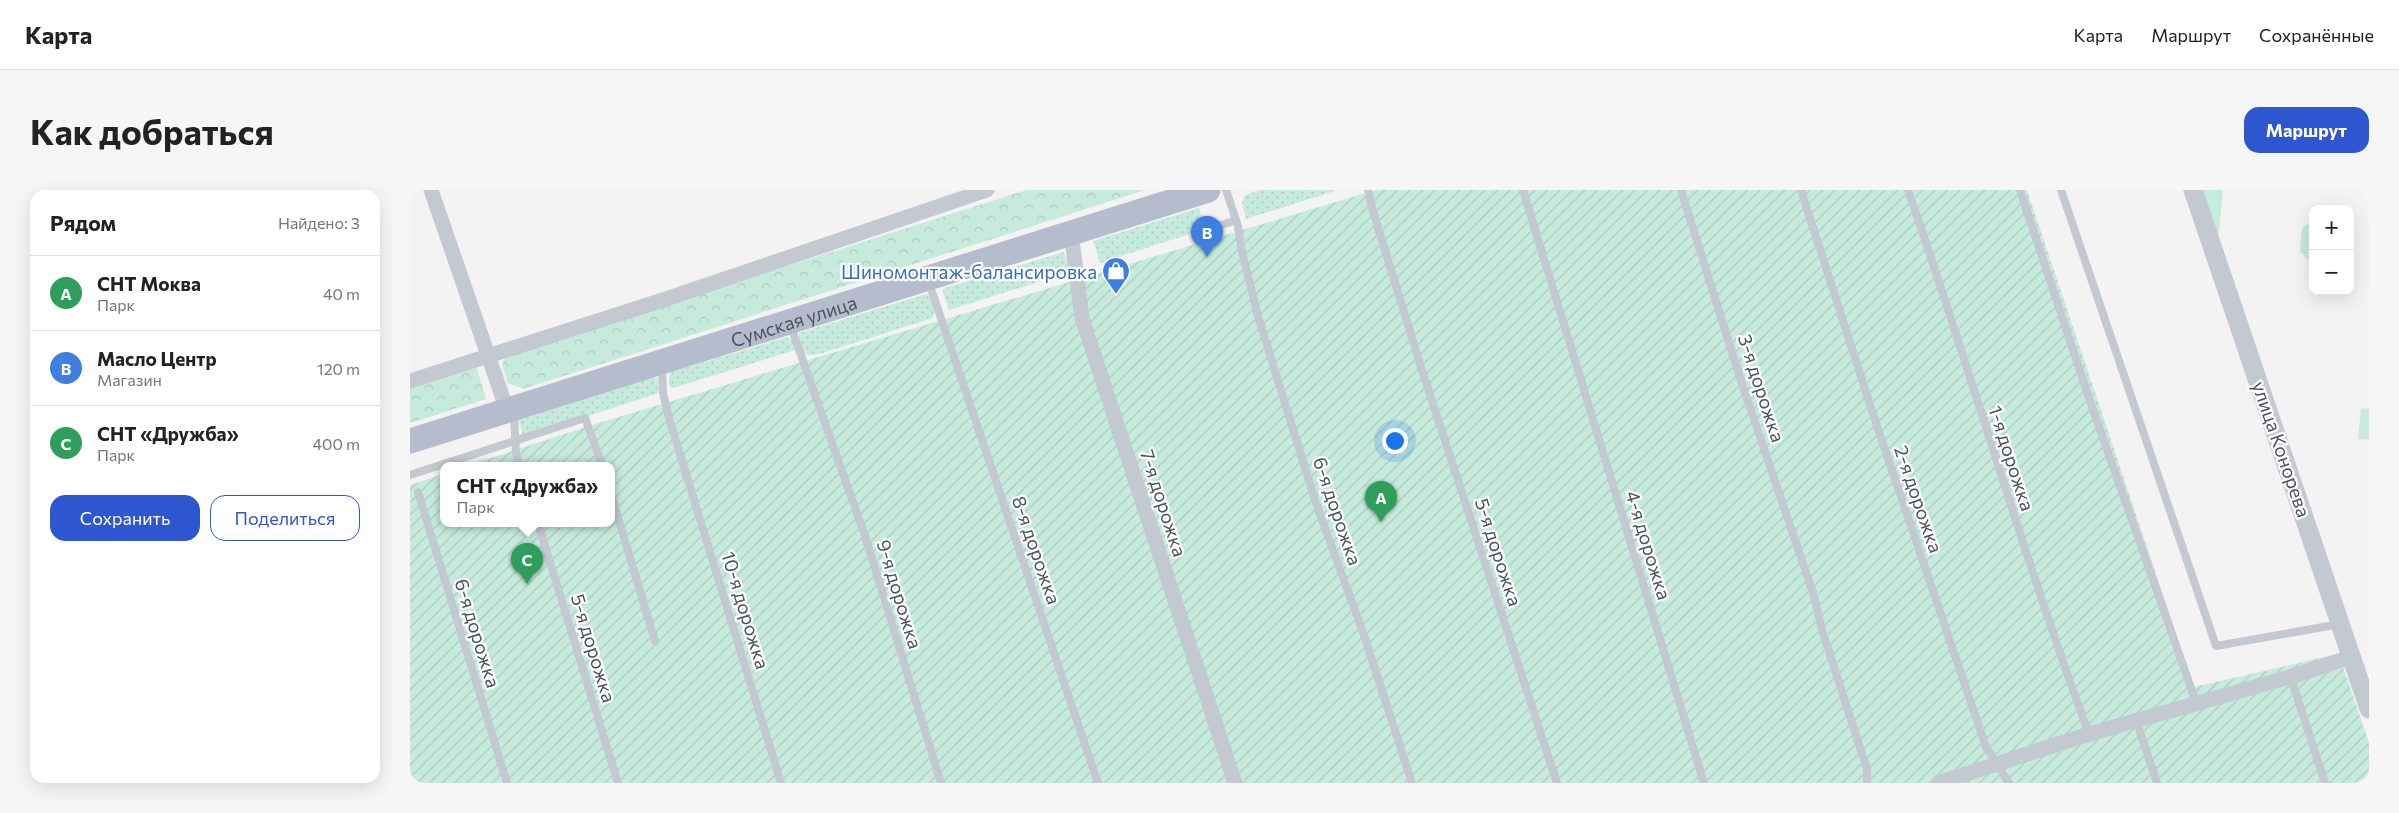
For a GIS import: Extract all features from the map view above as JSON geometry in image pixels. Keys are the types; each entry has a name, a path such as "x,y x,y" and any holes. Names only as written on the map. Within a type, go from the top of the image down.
{"main road":[{"name":"Сумская улица","path":"410,441 1071,232 1166,196 1208,190"}],"street":[{"path":"431,190 490,357 511,409"},
{"path":"410,381 490,357 987,190"},
{"name":"улица Конорева","path":"2193,190 2369,709"},
{"name":"7-я дорожка","path":"1071,232 1082,318 1235,783"},
{"path":"1938,783 2089,734 2351,657"}],"lane":[{"name":"6-я дорожка","path":"1226,190 1236,220 1258,316 1316,503 1365,638 1412,783"},
{"name":"5-я дорожка","path":"1368,190 1410,330 1557,783"},
{"name":"4-я дорожка","path":"1523,190 1704,783"},
{"name":"3-я дорожка","path":"1681,190 1742,384 1814,596 1822,630 1867,769 1866,783"},
{"name":"2-я дорожка","path":"1801,190 1822,260 1986,747 1999,764 2009,783"},
{"name":"1-я дорожка","path":"1908,190 1951,315 2031,571 2089,734"},
{"path":"2020,190 2091,404 2196,702"},
{"path":"2061,190 2216,646 2340,624"},
{"path":"1210,229 1236,220"},
{"name":"8-я дорожка","path":"927,278 1098,783"},
{"name":"9-я дорожка","path":"789,321 806,364 822,417 865,536 941,783"},
{"name":"10-я дорожка","path":"662,362 663,393 678,448 781,783"},
{"path":"511,409 518,462"},
{"path":"450,462 586,418 601,462"},
{"path":"410,475 440,465"},
{"name":"6-я дорожка","path":"418,492 507,783"},
{"path":"615,507 655,641"},
{"name":"5-я дорожка","path":"539,527 618,783"},
{"path":"2290,675 2325,783"},
{"path":"2136,720 2157,783"}],"green space":[{"path":"1027,190 1145,190 523,389 508,383 502,365 506,355"},
{"path":"1260,190 1338,190 1246,219 1242,203 1245,195"},
{"path":"1376,190 2027,190 2194,687 2342,653 2342,664 2369,743 2369,783 410,783 410,485 440,475 440,527 615,527 615,462 478,462 592,425"},
{"path":"2203,190 2223,190 2218,239"},
{"path":"1199,208 1205,229 1100,263 1093,241"},
{"path":"2309,224 2309,261 2300,251 2302,228"},
{"path":"1064,252 1070,272 949,310 942,289"},
{"path":"926,294 932,298 935,309 933,318 819,354 808,355 800,346 799,333"},
{"path":"787,337 792,340 795,350 673,388 669,386 671,372"},
{"path":"476,366 486,399 410,423 410,388"},
{"path":"653,377 658,379 659,393 523,437 519,420"},
{"path":"2361,408 2369,409 2369,440 2358,439"}],"place":[{"name":"Масло Центр","path":"1207,257"},
{"name":"Шиномонтаж-балансировка","path":"1116,295"},
{"name":"СНТ Моква","path":"1381,522"},
{"name":"СНТ «Дружба»","path":"527,584"}]}
